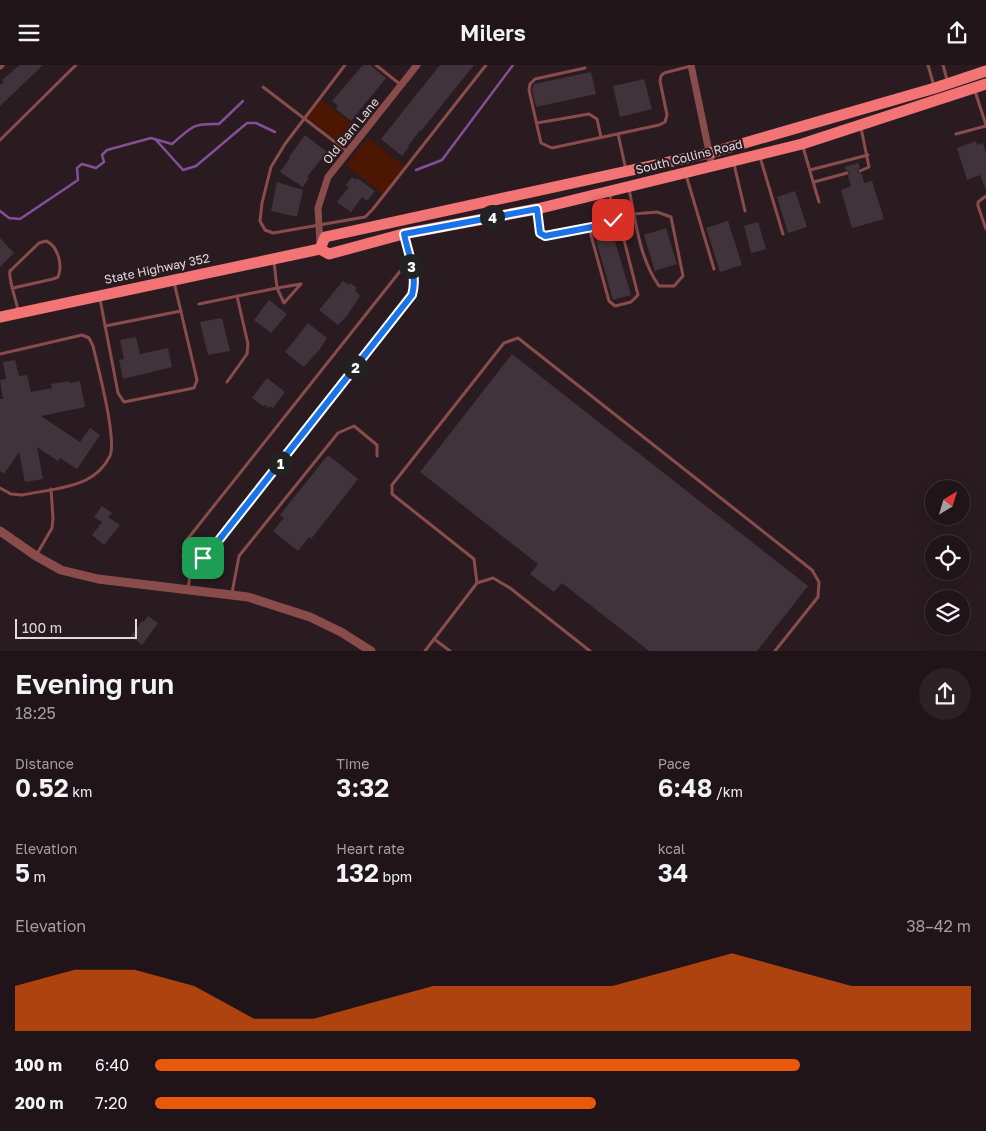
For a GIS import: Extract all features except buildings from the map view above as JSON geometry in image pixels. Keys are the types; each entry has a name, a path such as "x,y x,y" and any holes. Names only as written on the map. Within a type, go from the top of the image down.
{"main road":[{"name":"South Collins Road","path":"400,222 710,153 937,93 950,89 986,71"},
{"name":"South Collins Road","path":"950,89 974,88 986,84"},
{"name":"South Collins Road","path":"398,236 537,209 802,144 860,125 937,93"},
{"path":"398,236 400,222"},
{"name":"State Highway 352","path":"320,249 326,237 400,222"},
{"name":"State Highway 352","path":"0,317 320,249 329,253 398,236"}],"street":[{"name":"Old Barn Lane","path":"320,249 318,208 328,177 417,65"},
{"path":"691,66 712,166"},
{"path":"0,531 36,556 61,569 90,577 232,593 310,617 341,632 371,651"}],"lane":[{"path":"0,140 76,65"},
{"path":"345,65 285,143 271,167 262,203 260,221 265,230 273,233 365,217 486,65"},
{"path":"376,65 401,85"},
{"path":"928,65 937,93"},
{"path":"943,65 950,89"},
{"path":"585,68 535,79 530,84 529,90 541,143 552,148 660,125 665,122 667,115 660,81 661,77 664,73 691,66"},
{"path":"263,87 348,153"},
{"path":"956,134 986,125 974,88"},
{"path":"537,123 589,114 597,119 601,137"},
{"path":"860,125 868,155 869,167 860,171"},
{"path":"618,134 626,172"},
{"path":"802,144 819,202"},
{"path":"760,154 783,234"},
{"path":"810,170 868,155"},
{"path":"733,161 745,211"},
{"path":"685,172 714,269"},
{"path":"814,182 847,173"},
{"path":"629,186 634,214 642,253 650,274 658,285 674,287 683,276 671,217 657,212 634,214"},
{"path":"588,227 609,301 615,306 632,302 638,295 622,232 613,220 609,191"},
{"path":"986,196 978,202 986,229"},
{"path":"537,209 540,233 545,236 608,224 613,220"},
{"path":"191,567 208,554 412,295 414,284 409,259 398,236"},
{"path":"13,288 58,277 60,270 58,257 53,245 46,241 39,243 12,268 8,277 13,288 18,313"},
{"path":"199,304 277,288 301,284 284,303 277,288 273,259"},
{"path":"188,589 191,567 183,556 186,541 409,259"},
{"path":"99,295 118,393 124,401 194,387 197,380 173,280"},
{"path":"227,382 247,354 248,344 238,296"},
{"path":"105,326 181,311"},
{"path":"0,354 82,335 89,338 93,346 112,437 110,456 96,474 84,481 22,495 11,494 0,488"},
{"path":"477,583 474,559 392,494 392,485 504,343 518,338 812,571 819,582 818,597 774,651"},
{"path":"232,593 239,556 338,433 354,426 377,445 377,456"},
{"path":"36,556 52,528 51,489"},
{"path":"425,651 477,583 493,578 590,651"},
{"path":"434,639 450,651"}],"shaded area":[{"path":"321,100 358,128 344,146 307,117"},
{"path":"368,138 405,167 383,194 346,165"}],"waterway":[{"path":"416,170 442,160 513,65"},
{"path":"0,211 9,218 20,219 78,180 77,168 82,164 96,168 104,162 102,155 107,150 151,138 172,144 193,127 203,124 219,124 243,101"},
{"path":"156,140 183,170 196,166 247,123 256,123 275,132"}],"route":[{"path":"203,558 412,295 414,291 413,275 404,234 537,209 540,233 545,236 608,224 613,220"}]}
